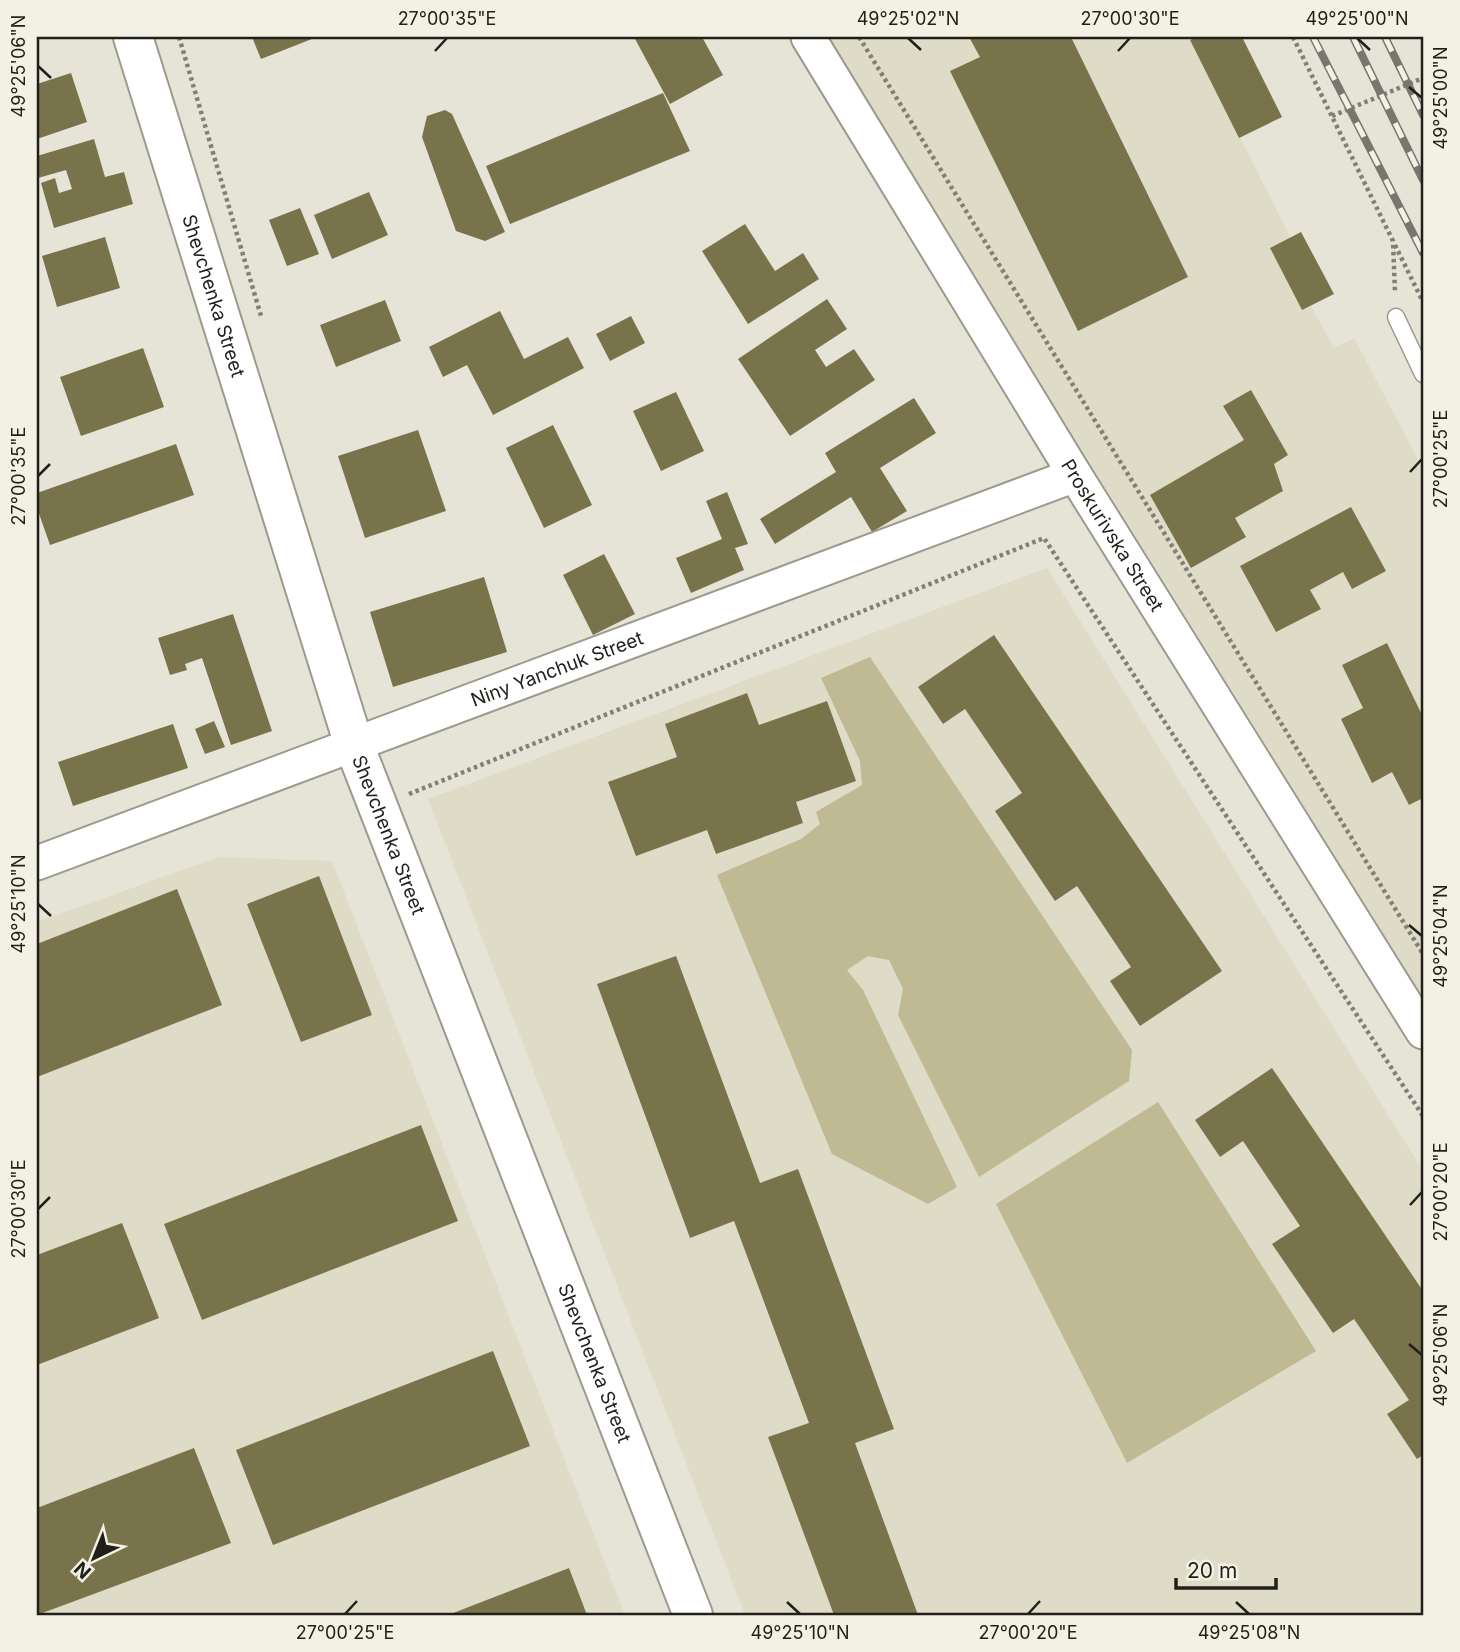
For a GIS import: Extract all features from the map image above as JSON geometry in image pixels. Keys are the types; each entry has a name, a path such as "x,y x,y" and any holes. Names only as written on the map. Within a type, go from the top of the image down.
{"street":[{"name":"Shevchenka Street","path":"133,37 354,745 692,1615"},
{"name":"Proskurivska Street","path":"808,37 1075,475 1423,1032"},
{"name":"Niny Yanchuk Street","path":"37,863 1075,475"}],"lane":[{"path":"1396,317 1423,374"}],"path":[{"path":"859,37 1423,954"},
{"path":"1293,37 1423,302"},
{"path":"1332,116 1423,78"},
{"path":"1393,241 1396,317"},
{"path":"387,829 403,797 1044,538 1423,1116"}],"shaded area":[{"path":"825,37 1189,37 1290,237 1270,248 1302,310 1311,306 1334,348 1354,338 1423,469 1423,997"},
{"path":"1047,568 1423,1171 1423,1615 745,1615 428,799"},
{"path":"870,657 1132,1050 1129,1081 979,1177 898,1015 903,989 889,960 868,956 847,970 863,990 957,1187 928,1204 832,1154 717,875 801,839 820,824 816,812 862,785 860,761 821,678"},
{"path":"219,857 332,861 625,1615 37,1615 37,922"},
{"path":"1158,1102 1316,1351 1127,1463 996,1204"}],"building":[{"path":"252,37 317,37 261,59"},
{"path":"634,37 702,37 723,75 670,104"},
{"path":"969,37 1071,37 1188,277 1078,331 950,71 980,57"},
{"path":"1197,37 1242,37 1282,117 1239,138 1190,40"},
{"path":"71,73 87,122 37,139 37,84"},
{"path":"663,93 690,151 510,224 486,166"},
{"path":"445,110 452,114 505,232 485,241 456,231 422,137 427,116"},
{"path":"94,139 105,177 124,172 133,204 54,228 41,183 55,178 59,193 72,189 66,170 38,178 37,156"},
{"path":"369,192 388,235 332,259 314,215"},
{"path":"300,208 319,254 287,266 269,220"},
{"path":"745,224 775,271 803,253 819,279 748,324 702,251"},
{"path":"1301,232 1334,294 1302,310 1270,248"},
{"path":"105,237 120,288 57,307 42,256"},
{"path":"827,299 847,329 815,350 826,367 854,349 875,380 790,436 738,359"},
{"path":"385,300 401,341 336,367 320,325"},
{"path":"500,311 524,359 568,337 584,368 493,415 467,365 443,377 429,347"},
{"path":"631,316 645,343 610,361 596,334"},
{"path":"143,348 164,407 81,436 60,377"},
{"path":"1251,390 1288,455 1274,464 1283,491 1235,518 1246,537 1191,568 1150,495 1244,440 1223,406"},
{"path":"676,392 704,451 661,471 633,411"},
{"path":"914,398 936,433 880,468 907,511 872,532 851,497 775,544 760,519 836,472 825,453"},
{"path":"553,425 592,505 544,528 506,448"},
{"path":"418,430 446,511 365,538 338,456"},
{"path":"176,444 194,495 50,545 37,508 37,493"},
{"path":"727,492 748,544 735,548 744,570 691,593 676,558 722,539 706,501"},
{"path":"1351,507 1386,571 1352,589 1343,572 1310,590 1321,609 1276,632 1240,566"},
{"path":"604,554 635,614 593,635 563,575"},
{"path":"484,577 507,652 393,687 370,612"},
{"path":"233,614 272,731 231,745 202,658 185,664 187,670 170,675 158,638"},
{"path":"994,635 1222,971 1140,1026 1110,981 1131,967 1077,886 1055,901 995,811 1022,793 965,709 943,724 918,687"},
{"path":"1387,643 1423,717 1423,798 1409,805 1392,772 1372,783 1341,719 1363,708 1342,665"},
{"path":"747,693 759,725 827,701 856,781 796,802 803,823 716,854 707,830 636,856 608,782 677,757 665,724"},
{"path":"214,721 225,747 205,754 195,729"},
{"path":"173,724 188,768 73,806 58,762"},
{"path":"319,876 372,1015 301,1042 247,904"},
{"path":"177,889 222,1005 37,1077 37,944"},
{"path":"676,956 760,1183 798,1169 894,1429 855,1443 918,1615 834,1615 768,1437 809,1423 734,1221 690,1238 597,984"},
{"path":"1272,1068 1423,1291 1423,1455 1417,1459 1387,1414 1409,1400 1354,1319 1333,1333 1272,1244 1300,1226 1243,1141 1220,1157 1195,1120"},
{"path":"421,1125 458,1221 202,1320 164,1224"},
{"path":"122,1223 159,1318 37,1365 37,1255"},
{"path":"493,1351 530,1446 273,1545 236,1450"},
{"path":"194,1448 231,1543 37,1615 37,1508"},
{"path":"569,1568 587,1615 448,1615"}],"railway":[{"path":"1313,37 1423,253"},
{"path":"1353,37 1423,180"},
{"path":"1385,37 1423,115"}]}
